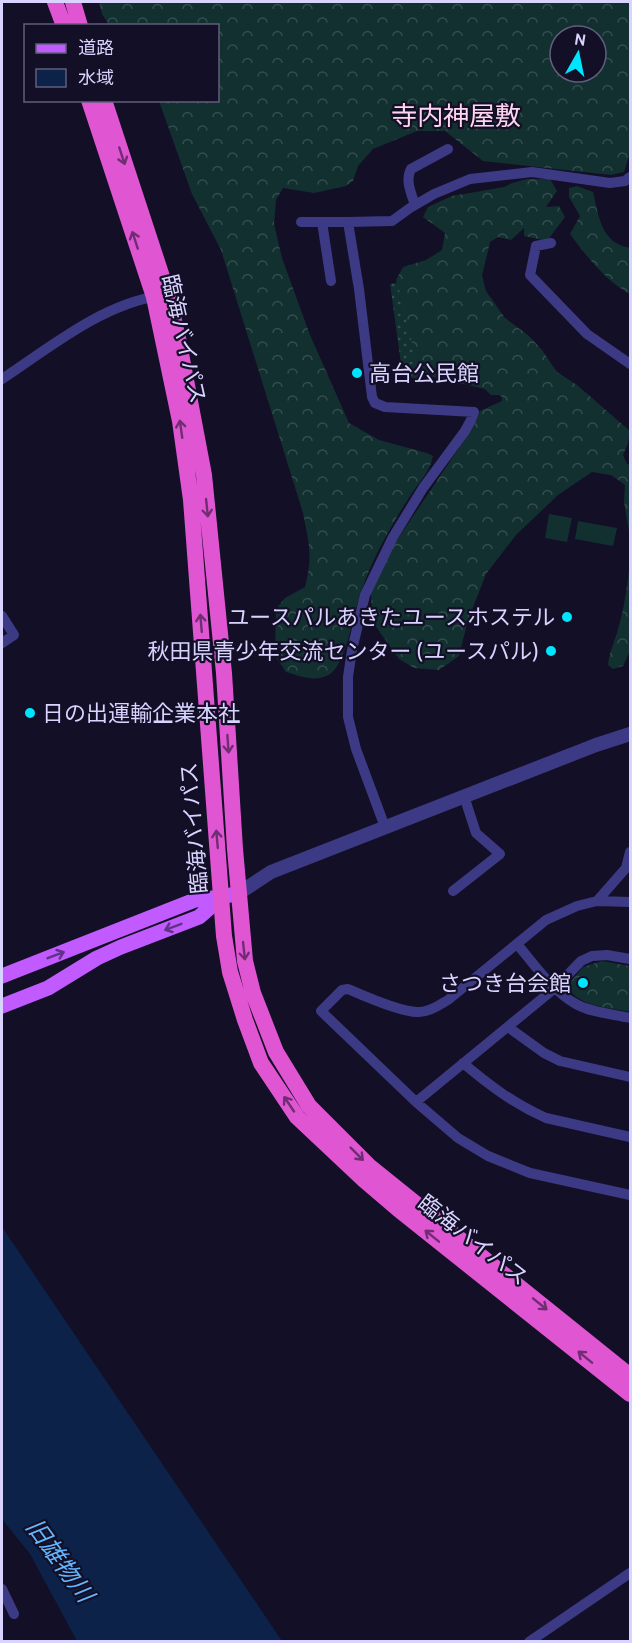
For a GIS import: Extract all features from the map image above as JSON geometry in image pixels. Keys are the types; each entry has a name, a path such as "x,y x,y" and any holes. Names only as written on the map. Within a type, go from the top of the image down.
{"highway":[{"path":"55,2 63,24"},
{"path":"73,2 79,24"},
{"name":"臨海バイパス","path":"90,102 178,338 204,475 224,673 230,895 224,936 230,972 261,1063 297,1117 364,1180 630,1394"},
{"name":"臨海バイパス","path":"105,102 161,296"},
{"name":"臨海バイパス","path":"230,895 253,993 276,1052 309,1106 369,1166 630,1376"}],"main road":[{"path":"2,976 195,900 230,895"},
{"path":"2,1006 48,988 121,946 199,916 230,895"}],"street":[{"path":"415,205 410,188 411,169 448,149"},
{"path":"301,222 392,221 434,194 470,179 503,174 531,172 610,183 625,181 630,177"},
{"path":"322,222 331,280"},
{"path":"348,222 372,397 375,403 385,407 474,412 465,431 423,488 393,537 365,596 352,650 348,677 348,717 361,765 386,827"},
{"path":"551,243 536,246 530,275 587,334 630,364"},
{"path":"2,379 93,320 124,306 161,296"},
{"path":"2,616 14,635 2,643"},
{"path":"230,895 271,872 596,745 630,735"},
{"path":"453,891 500,854 476,833 464,796"},
{"path":"597,901 626,868 630,852"},
{"path":"630,902 597,901 577,906 546,920 448,1000 418,1013 348,990 342,990 321,1011 416,1102 458,1138 488,1156 530,1173 630,1195"},
{"path":"517,944 555,987 576,1004 594,1011 630,1018"},
{"path":"416,1102 555,987 581,961 592,956 607,955 630,959"},
{"path":"508,1027 544,1053 560,1061 630,1077"},
{"path":"463,1063 495,1090 546,1118 630,1137"},
{"path":"529,1641 630,1573"},
{"path":"2,1589 14,1614"}],"green space":[{"path":"99,2 630,2 630,153 624,172 611,175 483,161 445,131 417,131 373,149 358,166 353,181 346,186 314,193 283,188 276,200 274,224 282,258 310,335 349,423 379,440 433,456 427,472 390,529 366,577 341,659 330,674 319,678 308,678 286,672 275,656 276,609 285,598 305,587 309,567 309,550 303,513 221,250 192,194 159,102 219,102 219,24 108,24 102,14"},
{"path":"527,179 550,179 557,191 546,207 559,206 565,217 547,241 524,236 524,228 511,240 498,237 490,242 482,276 486,291 505,318 528,335 557,372 577,385 630,431 623,455 627,464 630,465 630,538 624,502 625,485 611,475 592,472 558,495 516,535 486,574 468,620 459,656 439,670 414,668 399,659 372,621 371,592 395,543 471,430 480,411 502,401 502,397 491,395 485,389 429,376 418,368 396,280 403,267 426,260 442,250 445,233 423,217 428,207 452,196 504,187"},
{"path":"577,186 593,192 607,235 620,245 630,248 630,294 605,276 570,234 580,216 569,197 569,188"},
{"path":"406,283 421,361 422,374 419,378 403,378 390,284"},
{"path":"549,514 572,518 567,542 545,538"},
{"path":"578,521 617,528 613,546 575,539"},
{"path":"630,558 630,651 623,666 613,669 608,665 623,611"},
{"path":"602,961 630,966 630,1012 585,1002 571,992 568,985 583,967"}],"water":[{"name":"旧雄物川","path":"2,1227 282,1641 77,1641 30,1554 2,1519"}],"place":[{"name":"高台公民館","path":"357,373"},
{"name":"ユースパルあきたユースホステル","path":"567,617"},
{"name":"秋田県青少年交流センター (ユースパル)","path":"551,651"},
{"name":"日の出運輸企業本社","path":"30,713"},
{"name":"さつき台会館","path":"583,983"}],"district":[{"name":"寺内神屋敷","path":"456,116"}]}
